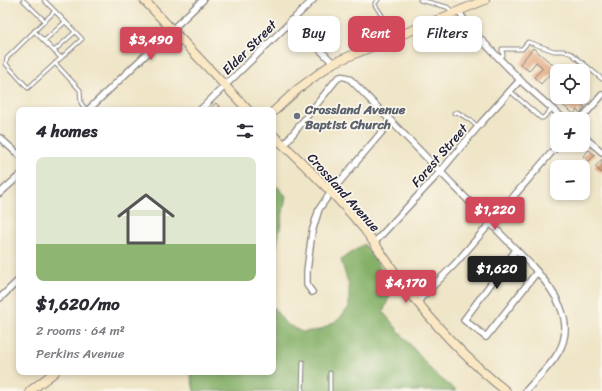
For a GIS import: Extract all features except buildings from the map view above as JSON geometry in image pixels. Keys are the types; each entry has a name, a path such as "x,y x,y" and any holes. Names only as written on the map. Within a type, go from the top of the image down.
{"main road":[{"path":"144,0 245,107"},
{"path":"405,34 485,0"},
{"path":"276,109 298,89 333,63 360,52"},
{"name":"Crossland Avenue","path":"276,138 330,192 359,224 417,302 459,348 493,381 506,391"},
{"path":"30,391 51,375"}],"street":[{"path":"90,107 203,0"},
{"name":"Elder Street","path":"295,16 313,0"},
{"path":"456,13 520,80 556,112"},
{"name":"Elder Street","path":"203,107 288,23"},
{"path":"322,52 333,63"},
{"path":"284,145 332,83 341,76 351,80 537,272 550,289 563,312 566,326 562,346 556,356 526,391"},
{"name":"Forest Street","path":"374,243 440,172 520,80"},
{"path":"587,112 602,95"},
{"path":"312,292 309,290 307,280 311,236 319,209 330,192 391,122"},
{"path":"0,138 16,153"},
{"path":"590,142 602,152"},
{"path":"417,302 490,224 552,152"},
{"path":"0,193 16,179"},
{"path":"516,250 464,320 486,337 537,272"},
{"path":"0,298 16,283"}],"lane":[{"path":"23,0 45,21"},
{"path":"44,0 55,11 65,22 82,39 28,88 6,64 7,58 55,11"},
{"path":"378,0 374,3 382,16"},
{"path":"420,0 447,7 456,13"},
{"path":"44,41 65,22"},
{"path":"34,31 61,58"},
{"path":"54,51 75,32"},
{"path":"500,59 503,55 502,49 522,49 528,42 554,51 572,54 602,79"},
{"path":"55,63 80,90 81,104 84,107"},
{"path":"510,91 541,118 543,118 552,109"},
{"path":"454,113 458,112 478,127"},
{"path":"302,391 303,362"},
{"path":"330,373 330,391"}],"green space":[{"path":"277,186 286,196 276,250"},
{"path":"364,244 394,286 383,312 434,373 457,391 194,391 191,375 276,375 276,311 286,324 302,332 320,330 338,320 349,307 349,286 341,260"}],"place":[{"name":"Crossland Avenue Baptist Church","path":"297,116"}]}
